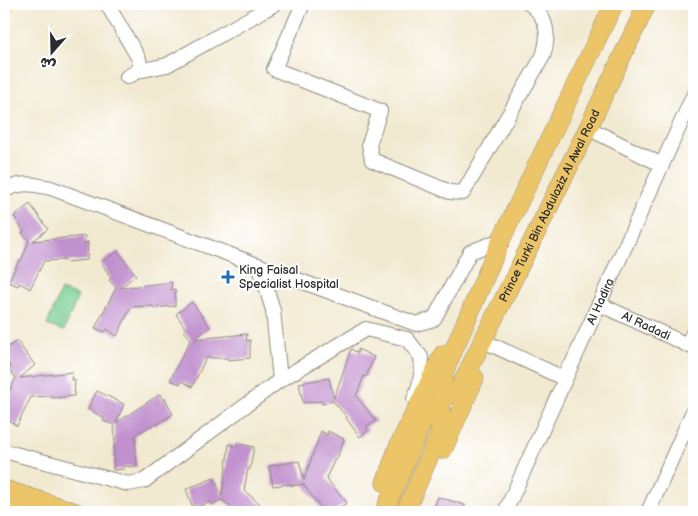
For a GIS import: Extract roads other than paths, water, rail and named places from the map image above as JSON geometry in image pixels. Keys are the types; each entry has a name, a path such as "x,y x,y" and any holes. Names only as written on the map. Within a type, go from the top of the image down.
{"highway":[{"path":"4,502 48,512"}],"main road":[{"name":"Prince Turki Bin Abdulaziz Al Awal Road","path":"405,512 439,435 444,372 501,240 614,4"},
{"name":"Prince Turki Bin Abdulaziz Al Awal Road","path":"384,512 423,422 442,400 459,389 647,4"},
{"path":"415,512 514,291 534,234"},
{"path":"374,512 398,447 422,395 501,240"},
{"path":"4,490 76,512"}],"street":[{"path":"107,4 138,59 140,66 133,74 167,65 276,4"},
{"path":"302,4 274,69 380,111 368,144 372,160 450,192 463,193 545,50 547,44 546,25 536,8 530,4"},
{"name":"Al Hadira","path":"506,510 694,94"},
{"path":"588,128 662,165"},
{"path":"4,192 14,185 29,184 51,188 416,324 434,319 470,252 501,240"},
{"path":"259,265 273,310 280,380"},
{"path":"490,344 564,378 599,304"},
{"name":"Al Radadi","path":"599,304 691,347"},
{"path":"4,452 128,484 144,481 280,380 366,329 407,339 421,357 420,386 406,417 398,447"},
{"path":"691,347 694,331"},
{"path":"648,512 691,425 694,409"}],"place":[{"name":"King Faisal Specialist Hospital","path":"228,277"}]}
